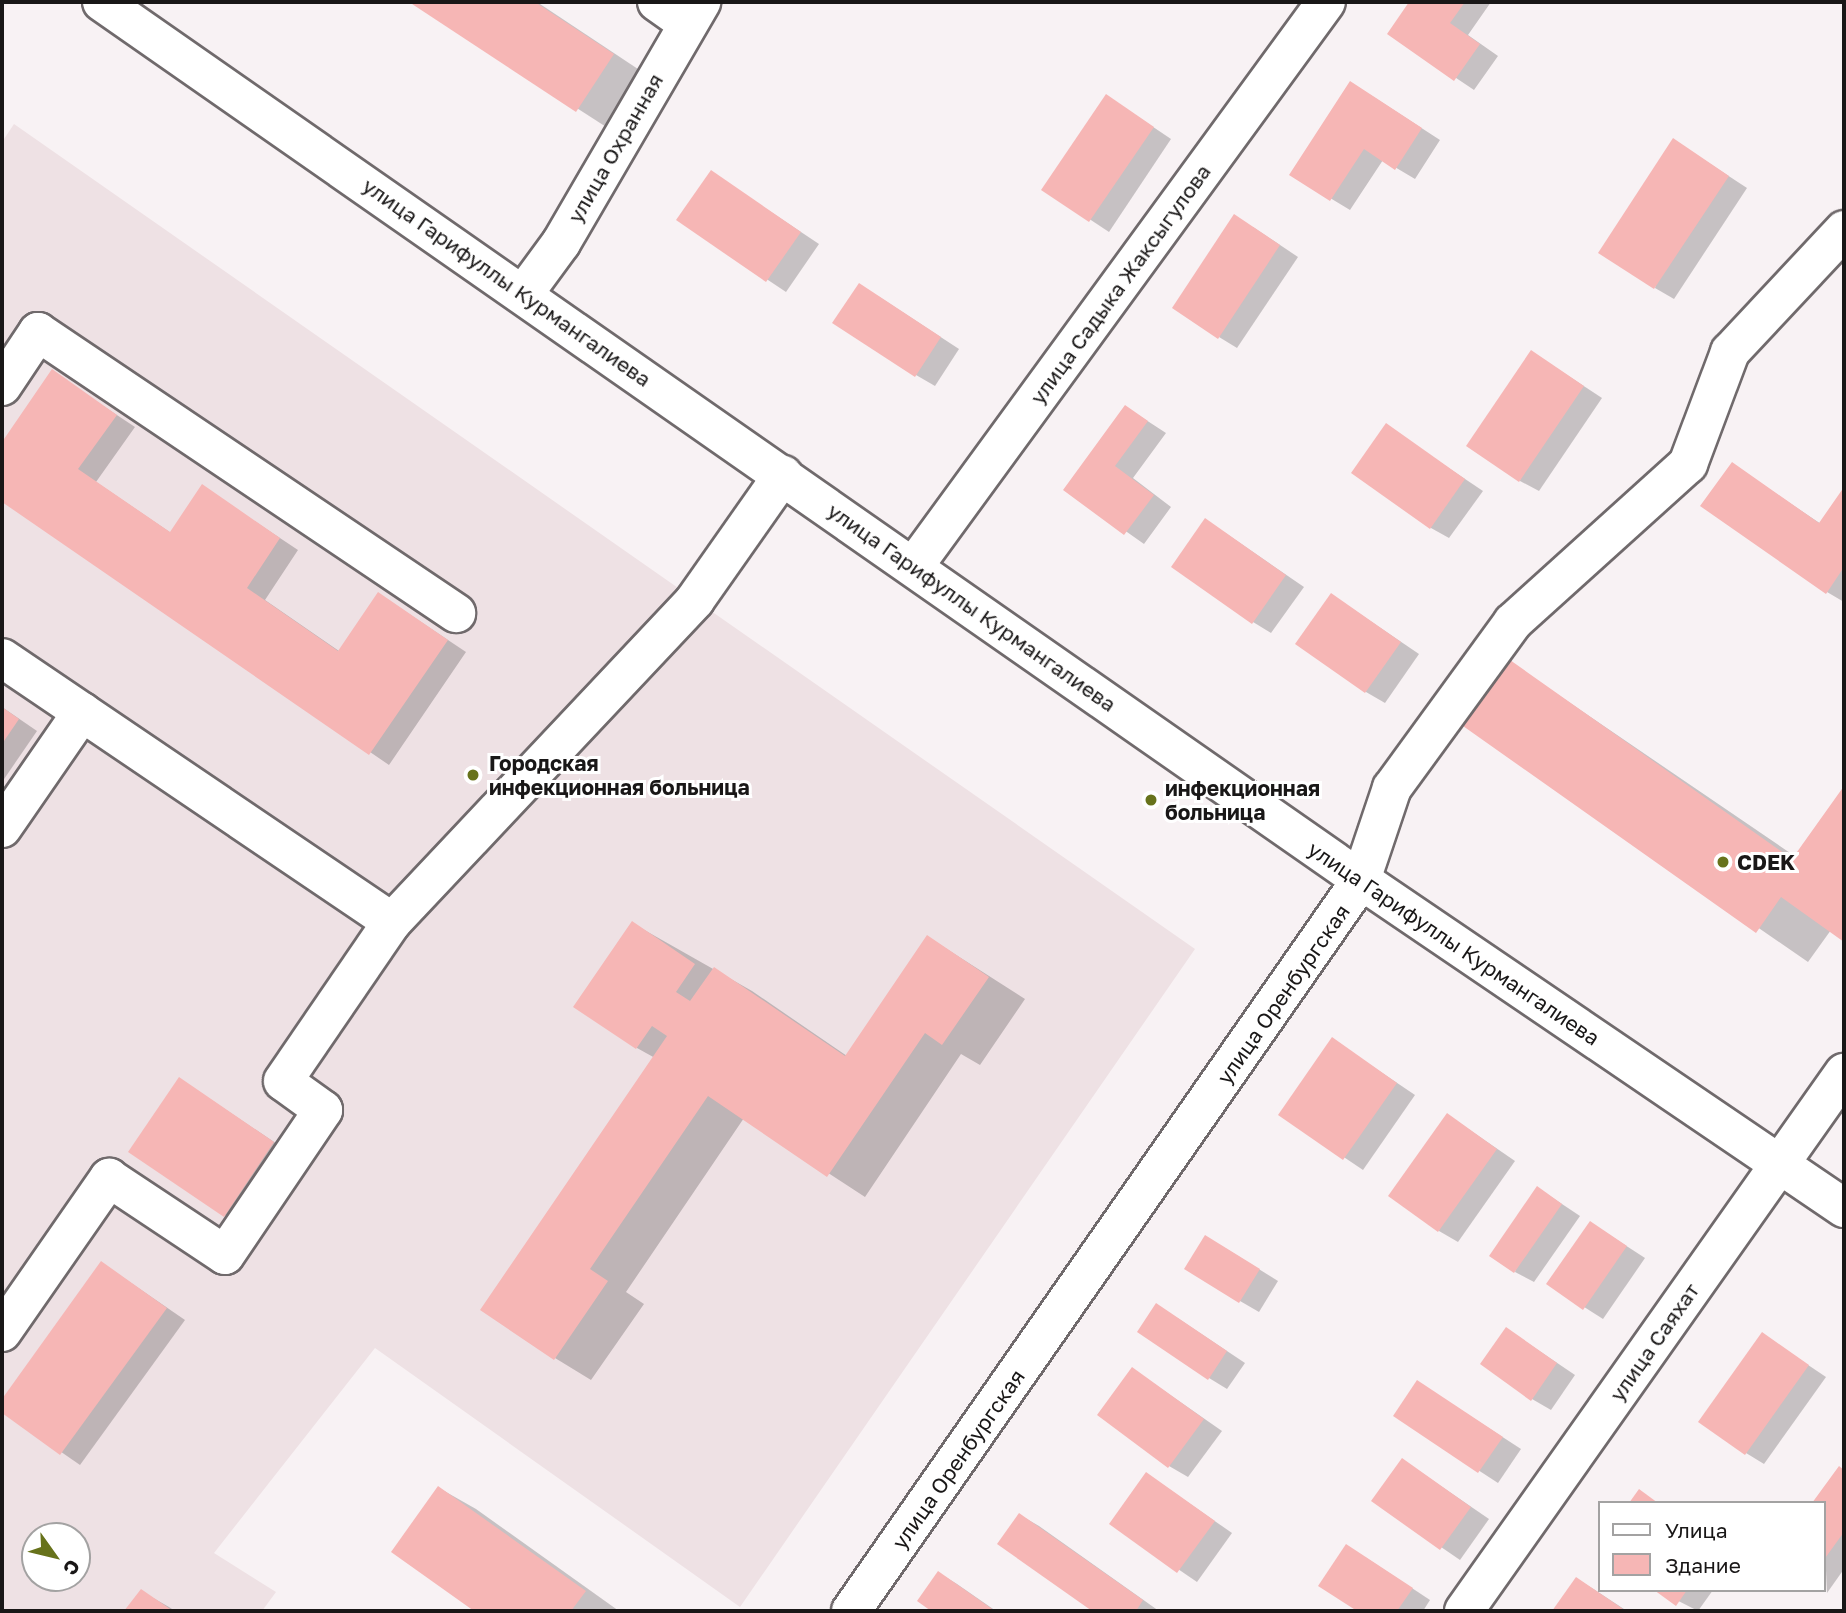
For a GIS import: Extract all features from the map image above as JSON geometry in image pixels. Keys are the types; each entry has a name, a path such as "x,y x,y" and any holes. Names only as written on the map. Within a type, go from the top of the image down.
{"street":[{"name":"улица Гарифуллы Курмангалиева","path":"102,2 525,292 1361,880 1844,1208"},
{"name":"улица Садыка Жаксыгулова","path":"914,566 1326,2"},
{"name":"улица Охранная","path":"525,292 561,243 681,8"},
{"name":"улица Оренбургская","path":"851,1611 1361,880 1392,788 1513,622 1688,464 1730,352 1844,230"},
{"path":"2,386 38,331 456,613"},
{"path":"2,1332 109,1178 225,1255 323,1110 283,1082 392,922 695,600 783,475"},
{"path":"2,658 392,922"},
{"path":"2,828 82,712"},
{"name":"улица Саяхат","path":"1464,1611 1844,1073"}],"shaded area":[{"name":"Городская инфекционная больница","path":"14,124 1195,949 740,1607 375,1348 214,1553 276,1592 262,1611 2,1611 2,142"}],"building":[{"path":"409,2 535,2 614,54 576,112"},
{"path":"1409,2 1465,2 1450,23 1480,44 1454,81 1387,34"},
{"path":"1350,81 1422,128 1395,170 1364,149 1330,201 1289,175"},
{"path":"1106,94 1154,127 1089,222 1041,190"},
{"path":"1673,138 1729,176 1654,289 1598,253"},
{"path":"711,170 801,232 766,282 676,220"},
{"path":"1234,214 1280,245 1218,339 1172,308"},
{"path":"859,283 941,337 915,377 832,323"},
{"path":"1531,350 1584,386 1519,482 1466,446"},
{"path":"52,369 117,415 78,469 170,532 202,484 280,538 247,588 338,651 378,592 448,640 369,755 2,502 2,442"},
{"path":"1125,405 1148,421 1115,466 1154,495 1124,535 1063,490"},
{"path":"1386,423 1465,479 1430,529 1351,473"},
{"path":"1732,462 1819,523 1844,487 1844,567 1826,594 1700,506"},
{"path":"1205,518 1286,575 1252,624 1171,567"},
{"path":"1331,593 1401,642 1365,693 1295,644"},
{"path":"1510,660 1792,859 1844,786 1844,942 1781,897 1756,933 1463,726"},
{"path":"2,707 19,719 2,744"},
{"path":"632,921 695,964 676,992 690,1001 714,967 845,1056 927,935 989,977 942,1045 925,1033 827,1177 708,1096 590,1269 608,1281 554,1360 480,1310 667,1036 652,1026 636,1049 573,1007"},
{"path":"1332,1037 1397,1083 1343,1160 1278,1115"},
{"path":"179,1077 274,1142 224,1217 128,1152"},
{"path":"1447,1113 1497,1149 1438,1232 1388,1196"},
{"path":"1537,1186 1562,1204 1514,1273 1489,1256"},
{"path":"1590,1221 1627,1246 1583,1310 1546,1284"},
{"path":"1205,1235 1260,1269 1239,1303 1184,1269"},
{"path":"101,1261 167,1308 60,1455 2,1413 2,1399"},
{"path":"1156,1303 1227,1351 1208,1380 1137,1332"},
{"path":"1506,1327 1557,1363 1531,1401 1480,1364"},
{"path":"1762,1332 1809,1365 1745,1455 1698,1422"},
{"path":"1132,1367 1204,1419 1168,1468 1097,1415"},
{"path":"1417,1380 1503,1437 1478,1473 1393,1416"},
{"path":"1402,1458 1471,1507 1440,1550 1371,1501"},
{"path":"1839,1466 1844,1470 1844,1532 1825,1558 1825,1501 1813,1501"},
{"path":"1146,1472 1215,1521 1177,1573 1109,1524"},
{"path":"438,1486 586,1591 571,1611 474,1611 391,1552"},
{"path":"1639,1489 1655,1501 1630,1501"},
{"path":"1019,1513 1143,1600 1136,1611 1092,1611 997,1544"},
{"path":"1346,1544 1413,1588 1397,1611 1357,1611 1318,1586"},
{"path":"938,1571 995,1611 931,1611 917,1601"},
{"path":"1576,1577 1626,1611 1552,1611"},
{"path":"141,1589 173,1611 124,1611"},
{"path":"1657,1592 1686,1592 1676,1606"}],"place":[{"name":"Городская инфекционная больница","path":"473,775"},
{"name":"инфекционная больница","path":"1151,800"},
{"name":"CDEK","path":"1723,862"}]}
